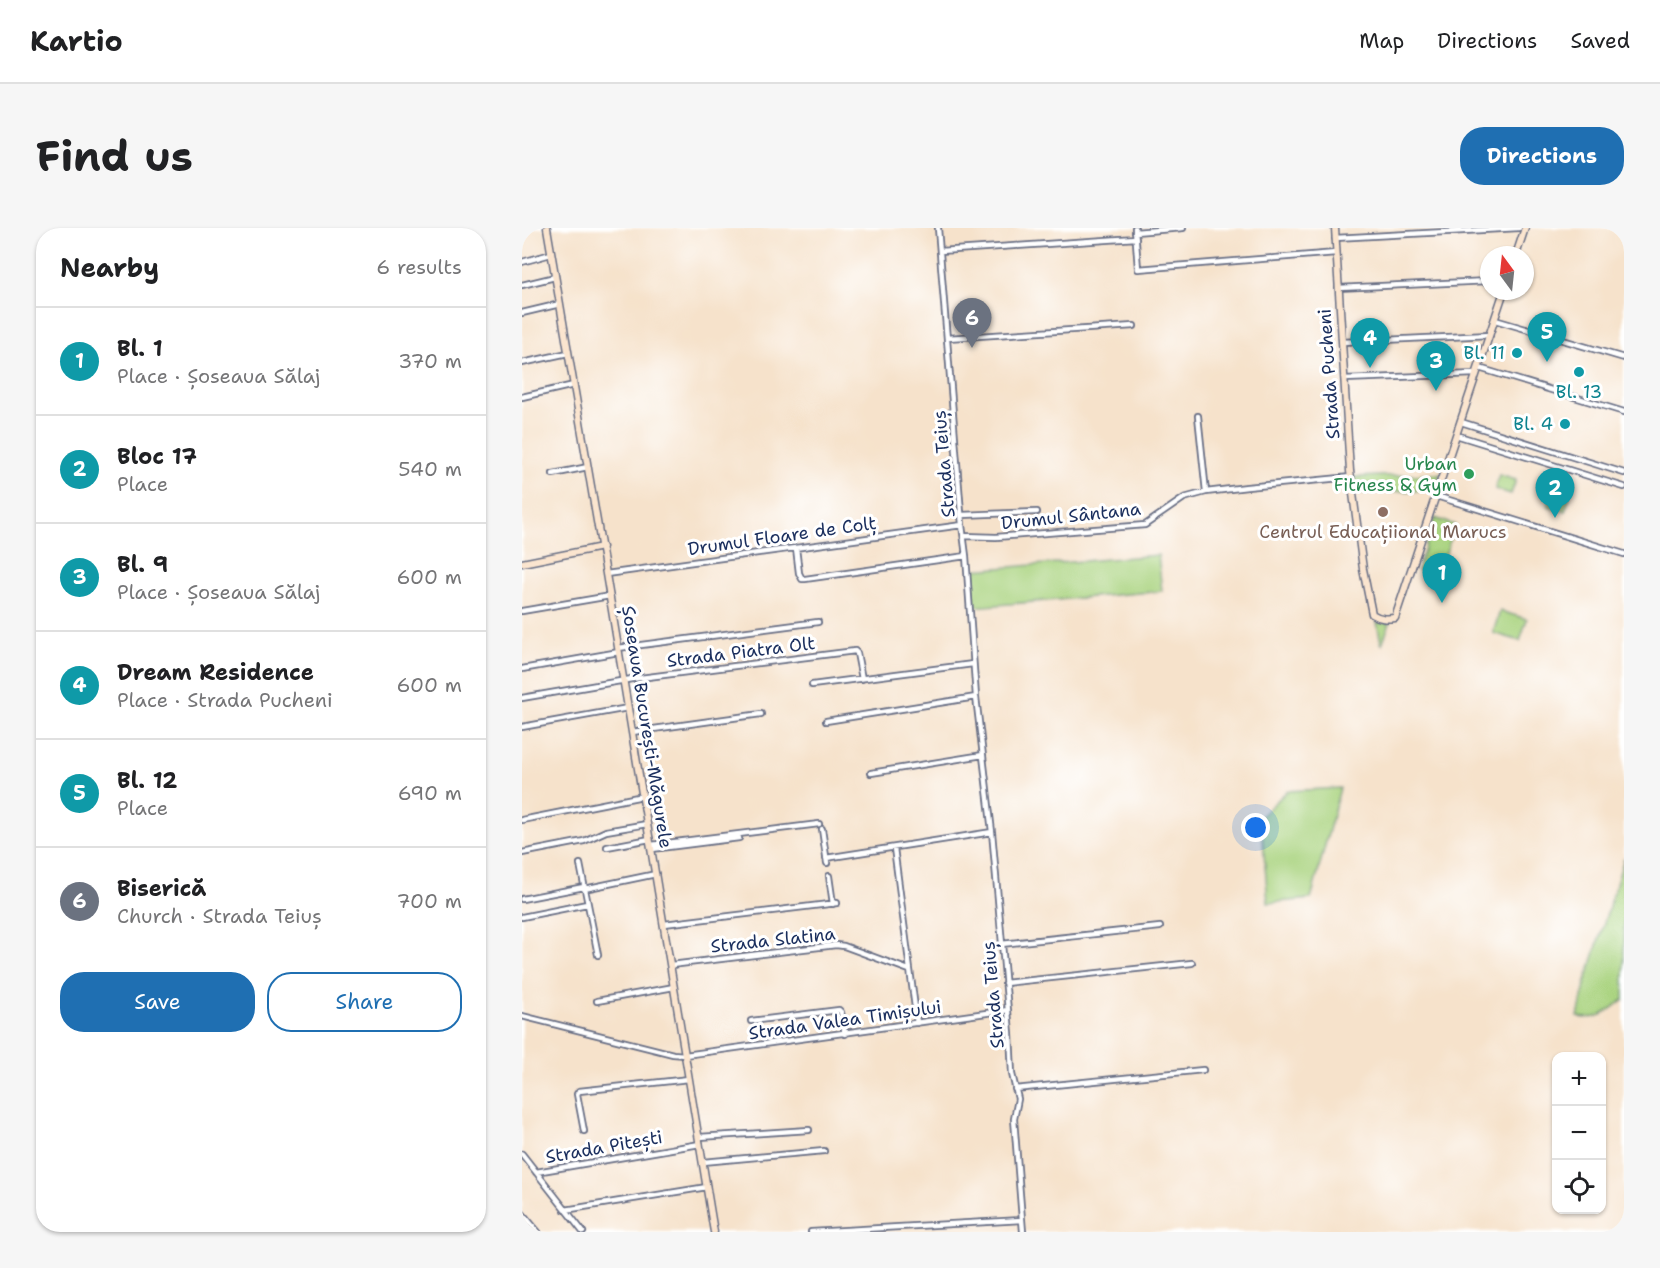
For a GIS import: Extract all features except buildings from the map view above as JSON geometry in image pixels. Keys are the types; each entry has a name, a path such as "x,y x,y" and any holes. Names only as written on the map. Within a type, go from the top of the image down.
{"main road":[{"name":"Șoseaua București-Măgurele","path":"547,228 602,547 713,1232"},
{"name":"Strada Pucheni","path":"1335,228 1351,477 1363,569 1372,614 1384,619 1395,618 1436,496"},
{"path":"1519,246 1525,228"},
{"path":"1619,228 1624,229"},
{"path":"1436,496 1501,300"},
{"path":"522,562 602,547"}],"street":[{"name":"Strada Teiuș","path":"938,228 976,697 992,832 1012,1074 1018,1099 1014,1119 1023,1232"},
{"path":"940,251 1183,228"},
{"path":"1335,238 1519,228"},
{"path":"1135,233 1138,268 1336,253"},
{"path":"522,262 552,254"},
{"path":"522,285 555,277"},
{"path":"1338,288 1480,281"},
{"path":"522,313 560,304"},
{"path":"1495,320 1624,358"},
{"path":"947,338 1134,326"},
{"path":"1342,342 1490,335"},
{"path":"522,363 568,352"},
{"path":"1344,379 1478,371 1624,412"},
{"path":"522,397 574,385"},
{"path":"1198,416 1206,492"},
{"path":"1461,422 1624,473"},
{"path":"1456,435 1624,487"},
{"path":"553,474 588,467"},
{"name":"Drumul Sântana","path":"964,536 996,537 1145,525 1184,498 1206,492 1351,477"},
{"path":"1436,496 1624,554"},
{"path":"962,515 1037,512"},
{"name":"Drumul Floare de Colț","path":"606,574 962,525"},
{"path":"796,548 799,573 802,579 966,556"},
{"path":"522,611 610,596"},
{"path":"522,669 618,650 818,622"},
{"name":"Strada Piatra Olt","path":"522,698 624,681 856,652 862,679"},
{"path":"812,685 973,664"},
{"path":"826,721 976,697"},
{"path":"522,727 628,708"},
{"path":"632,732 761,714"},
{"path":"871,773 983,755"},
{"path":"522,820 643,796"},
{"path":"522,853 584,841 606,831 647,824"},
{"path":"651,845 821,826 827,861 992,832"},
{"path":"607,847 739,838"},
{"path":"894,849 917,1023"},
{"path":"580,864 598,955"},
{"path":"522,899 656,874"},
{"path":"664,924 835,904 829,876"},
{"path":"522,916 587,904"},
{"path":"1001,944 1160,927"},
{"name":"Strada Slatina","path":"671,965 836,945 909,970"},
{"path":"1005,983 1192,963"},
{"path":"597,1001 674,987"},
{"path":"751,1021 839,1010 842,1012 845,1034"},
{"name":"Strada Valea Timișului","path":"522,1016 673,1054 685,1055 1008,1010"},
{"path":"1015,1089 1203,1071"},
{"path":"584,1131 579,1091 689,1079"},
{"name":"Strada Pitești","path":"522,1154 536,1172 699,1141 810,1130"},
{"path":"703,1162 824,1151"},
{"path":"536,1172 583,1232"},
{"path":"565,1210 707,1187"},
{"path":"522,1213 538,1232"},
{"path":"811,1232 1022,1220"}],"green space":[{"path":"1440,474 1434,490 1357,493 1354,477"},
{"path":"1499,475 1516,480 1511,494 1495,489"},
{"path":"1553,491 1570,496 1565,511 1548,506"},
{"path":"1435,518 1455,525 1438,577 1417,570"},
{"path":"1158,555 1162,591 974,607 972,570"},
{"path":"1500,611 1527,619 1520,641 1493,633"},
{"path":"1377,622 1390,623 1382,644 1381,643"},
{"path":"1340,788 1311,899 1268,903 1261,816 1287,791"},
{"path":"1624,858 1624,1000 1593,1018 1578,1017 1586,981"}],"place":[{"name":"Biserică","path":"972,348"},
{"name":"Bl. 11","path":"1517,353"},
{"name":"Bl. 12","path":"1547,362"},
{"name":"Dream Residence","path":"1370,368"},
{"name":"Bl. 13","path":"1579,372"},
{"name":"Bl. 9","path":"1436,391"},
{"name":"Bl. 4","path":"1565,424"},
{"name":"Urban Fitness & Gym","path":"1469,474"},
{"name":"Centrul Educațiional Marucs","path":"1383,512"},
{"name":"Bloc 17","path":"1555,518"},
{"name":"Bl. 1","path":"1442,603"}]}
